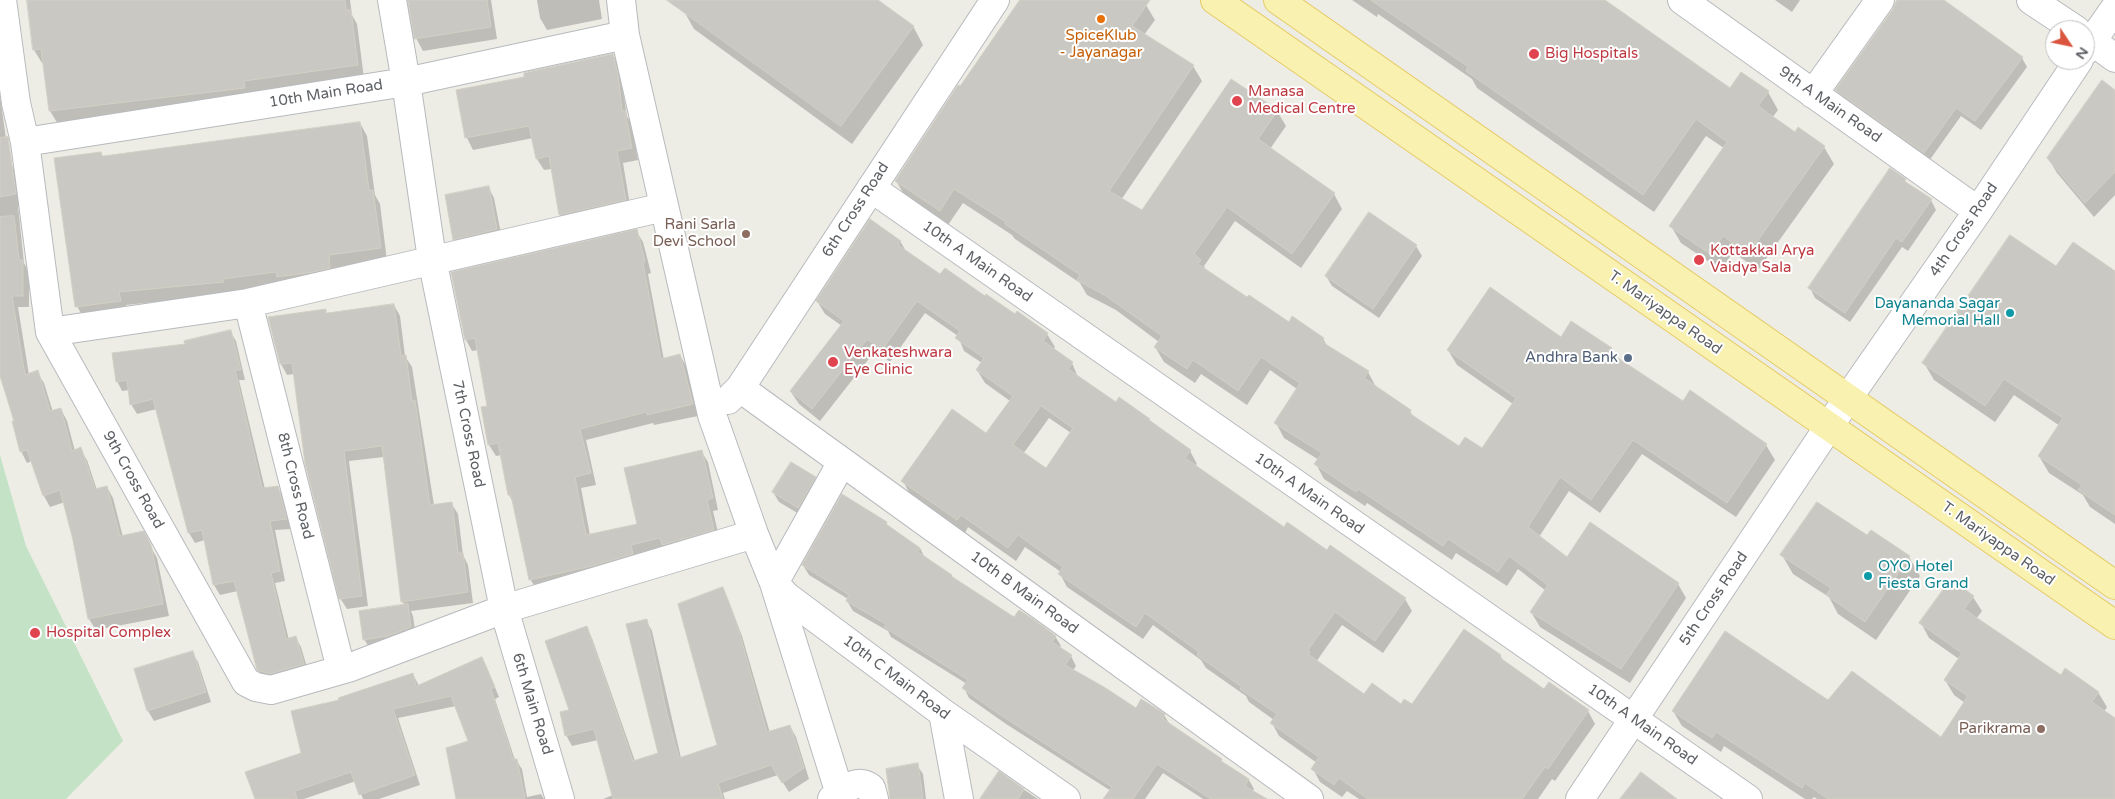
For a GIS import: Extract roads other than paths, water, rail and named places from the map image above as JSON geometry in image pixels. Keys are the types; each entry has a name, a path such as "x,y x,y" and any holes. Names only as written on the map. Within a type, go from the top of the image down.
{"main road":[{"name":"T. Mariyappa Road","path":"1215,0 2115,625"},
{"path":"1278,0 2115,585"}],"street":[{"name":"9th Cross Road","path":"2,0 16,103 25,142 50,332 246,682 271,690 341,669 504,610"},
{"name":"7th Cross Road","path":"392,0 432,260 504,610"},
{"path":"504,610 754,534 712,415 625,35 621,0"},
{"name":"6th Cross Road","path":"712,415 740,388 995,0"},
{"name":"9th A Main Road","path":"1682,0 1978,211"},
{"path":"1814,94 1880,0"},
{"path":"2031,0 2055,20"},
{"name":"4th Cross Road","path":"2095,30 2115,8"},
{"name":"10th Main Road","path":"25,142 406,82 625,35"},
{"path":"2095,49 2115,58"},
{"name":"4th Cross Road","path":"1848,398 1978,211 2067,70"},
{"name":"10th A Main Road","path":"871,188 1748,799"},
{"path":"50,332 248,303 664,206"},
{"name":"8th Cross Road","path":"248,303 341,669"},
{"name":"10th B Main Road","path":"740,388 1308,799"},
{"name":"5th Cross Road","path":"1580,799 1848,398"},
{"path":"842,462 774,583 836,796 855,783 860,783 871,788 874,799"},
{"name":"10th C Main Road","path":"754,534 774,583 786,596 943,713 1066,799"},
{"name":"6th Main Road","path":"504,610 560,799"},
{"path":"943,713 959,799"}],"place":[{"name":"SpiceKlub - Jayanagar","path":"1101,19"},
{"name":"Big Hospitals","path":"1534,54"},
{"name":"Manasa Medical Centre","path":"1237,101"},
{"name":"Rani Sarla Devi School","path":"746,234"},
{"name":"Kottakkal Arya Vaidya Sala","path":"1699,260"},
{"name":"Dayananda Sagar Memorial Hall","path":"2010,313"},
{"name":"Andhra Bank","path":"1628,358"},
{"name":"Venkateshwara Eye Clinic","path":"833,362"},
{"name":"OYO Hotel Fiesta Grand","path":"1868,576"},
{"name":"Hospital Complex","path":"35,633"},
{"name":"Parikrama","path":"2041,729"}]}
